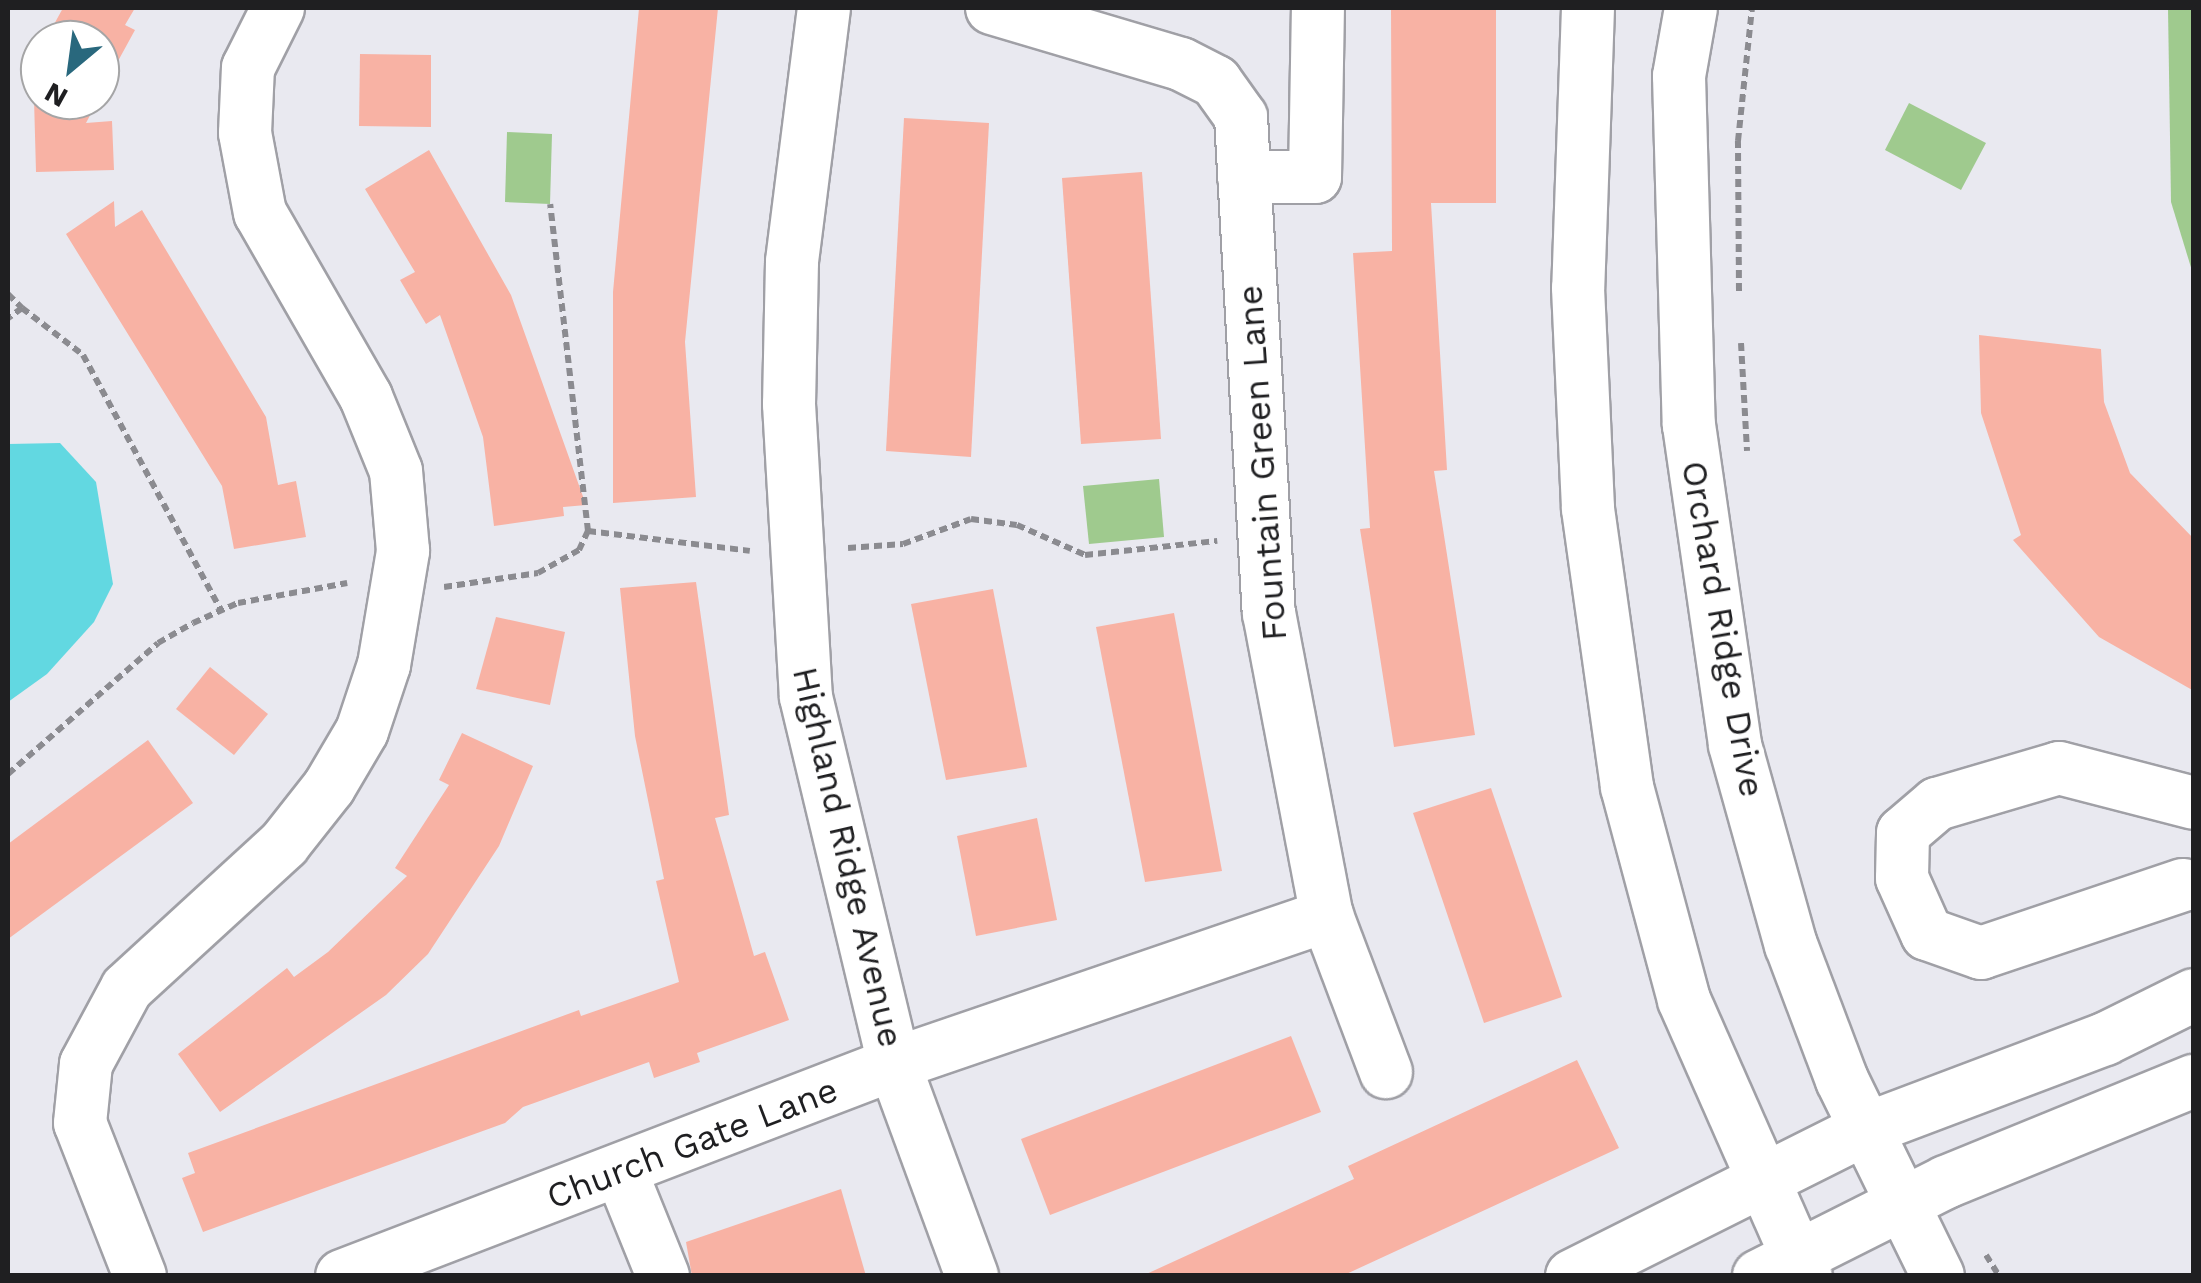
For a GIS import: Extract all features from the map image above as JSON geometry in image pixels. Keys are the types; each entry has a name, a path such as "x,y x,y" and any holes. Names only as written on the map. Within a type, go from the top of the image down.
{"street":[{"path":"140,1276 80,1123 86,1064 127,988 284,844 329,788 362,730 384,665 403,551 396,471 366,396 260,214 244,133 248,68 278,8"},
{"name":"Highland Ridge Avenue","path":"824,8 792,262 794,550 806,698 894,1064 972,1276"},
{"name":"Fountain Green Lane","path":"992,8 1216,82 1241,117 1264,539 1295,774 1327,916 1386,1072"},
{"path":"1244,177 1315,178 1318,8"},
{"path":"1588,8 1578,288 1588,509 1627,787 1684,1000 1762,1185 1787,1269 1900,1204 2194,1081"},
{"name":"Orchard Ridge Drive","path":"1691,8 1678,76 1689,425 1735,746 1791,945 1864,1130 1938,1276"},
{"path":"2059,768 2193,803 2188,899 1981,952 1927,934 1902,878 1903,833 1937,804 2059,768"},
{"name":"Church Gate Lane","path":"342,1276 894,1064 1327,916"},
{"path":"1572,1276 1762,1185 1864,1130 2104,1039 2194,995"},
{"path":"621,1172 663,1276"}],"path":[{"path":"1740,305 1738,141 1752,8"},
{"path":"8,294 83,355 221,610"},
{"path":"8,318 22,308"},
{"path":"1740,323 1748,458"},
{"path":"588,531 736,552 903,544 971,519 1017,525 1085,555 1264,539"},
{"path":"1982,1248 1999,1276"}],"green space":[{"path":"2168,8 2193,8 2193,274 2171,202"},
{"path":"1909,103 1986,143 1961,190 1885,150"},
{"path":"507,132 552,134 550,204 505,202"},
{"path":"1159,479 1164,537 1089,544 1083,486"}],"water":[{"path":"60,443 96,482 113,584 94,622 47,674 8,702 8,444"}],"building":[{"path":"63,8 135,8 125,25 135,30 120,57 120,20 56,20"},
{"path":"639,8 718,8 685,342 696,497 613,503 613,292"},
{"path":"1391,8 1496,8 1496,203 1431,203 1447,470 1434,471 1475,735 1394,747 1360,529 1370,528 1353,253 1392,251"},
{"path":"360,54 431,55 431,127 359,126"},
{"path":"904,118 989,123 971,457 886,451"},
{"path":"35,120 112,121 114,170 36,172"},
{"path":"429,150 511,295 586,505 563,507 564,516 494,526 483,437 440,315 426,324 400,280 415,272 365,189"},
{"path":"1142,172 1161,439 1081,444 1062,178"},
{"path":"114,201 115,227 142,210 266,417 278,485 296,481 306,537 234,549 222,486 66,234"},
{"path":"1979,335 2101,349 2104,402 2130,473 2194,539 2194,691 2099,637 2013,540 2021,535 1981,413"},
{"path":"696,582 729,815 715,818 754,956 765,952 789,1020 697,1053 700,1062 654,1078 649,1062 523,1107 505,1123 203,1232 182,1178 195,1173 188,1153 579,1010 581,1016 679,982 656,881 664,879 635,736 620,588"},
{"path":"993,589 1027,767 946,780 911,604"},
{"path":"1174,613 1222,871 1145,882 1096,627"},
{"path":"496,617 565,632 550,705 476,689"},
{"path":"210,667 268,714 234,755 176,709"},
{"path":"462,733 533,766 499,846 428,954 386,995 220,1112 178,1054 287,968 294,977 328,952 407,876 395,868 449,785 439,780"},
{"path":"148,740 193,803 8,939 8,844"},
{"path":"1491,788 1562,997 1484,1023 1413,813"},
{"path":"1037,818 1057,920 976,936 957,836"},
{"path":"1291,1036 1321,1112 1050,1215 1021,1139"},
{"path":"1577,1060 1619,1148 1342,1276 1142,1276 1354,1179 1348,1166"},
{"path":"841,1189 866,1276 692,1276 686,1242"}]}
